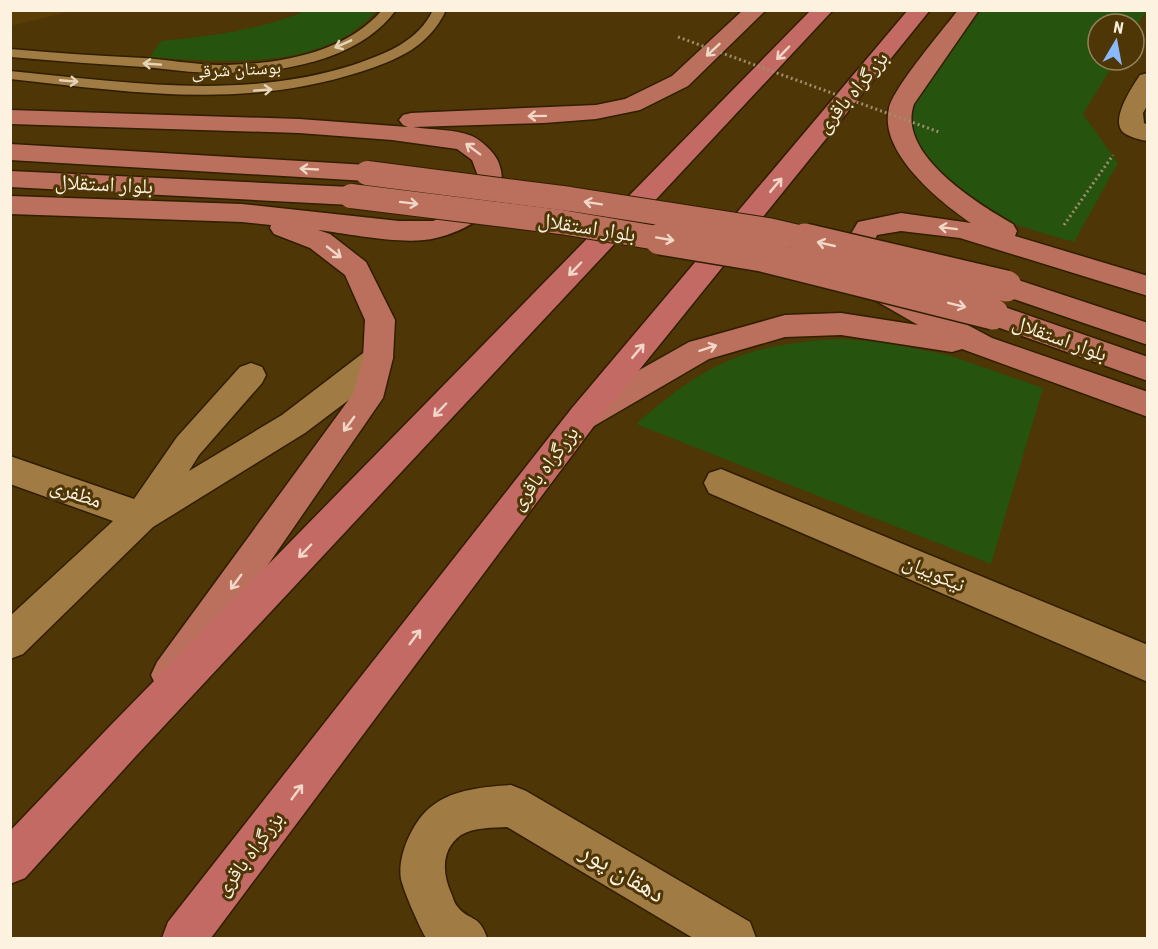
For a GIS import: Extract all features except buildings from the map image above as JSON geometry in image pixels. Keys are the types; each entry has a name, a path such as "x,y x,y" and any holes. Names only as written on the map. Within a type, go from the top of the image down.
{"highway":[{"path":"10,863 122,742 823,10"},
{"name":"بزرگراه باقری","path":"184,939 584,417 920,10"}],"main road":[{"path":"299,126 488,116 544,116 596,112 632,105 680,81 756,10"},
{"path":"969,10 906,95 899,111 903,134 918,163 951,196 982,218 1045,254"},
{"path":"10,117 299,126 392,132 464,142 483,156 491,176 486,195 466,216 453,224 433,230 399,230 242,213 10,205"},
{"name":"بلوار استقلال","path":"10,152 367,173 570,199 768,230 1006,286 1148,334"},
{"name":"بلوار استقلال","path":"10,179 351,196 561,222 762,256 993,314 1148,369"},
{"path":"122,742 367,398 378,358 380,320 356,269 320,241 242,213"},
{"path":"1148,286 961,229 901,222 867,228 859,244 863,270 881,291 981,346 1148,405"},
{"path":"584,417 700,350 785,326 841,324 981,346"}],"street":[{"path":"1140,130 1131,113 1148,80"},
{"path":"141,516 271,440 348,386 378,358"},
{"path":"10,641 141,516 188,446 251,375"},
{"name":"مظفری","path":"10,470 141,516"},
{"name":"نیکوییان","path":"721,483 1148,664"},
{"name":"دهقان پور","path":"453,930 423,879 424,854 436,830 448,819 474,810 511,806 734,939"}],"lane":[{"name":"بوستان شرقی","path":"10,53 217,69 269,65 328,51 359,38 376,27 390,10"},
{"name":"بوستان شرقی","path":"10,75 198,93 269,90 339,76 388,57 426,33 441,10"}],"path":[{"path":"678,37 939,132"},
{"path":"1045,254 1140,130"}],"shaded area":[{"path":"11,10 72,10 72,11 11,26"}],"green space":[{"path":"305,11 376,11 354,31 329,45 300,54 239,61 150,57 161,41 253,28"},
{"path":"981,11 1146,11 1086,12 1086,72 1109,72 1083,114 1118,163 1074,242 1011,223 991,214 952,185 939,172 918,142 911,113 914,100"},
{"path":"843,339 880,342 948,355 1043,388 991,564 636,424 685,385 731,360 781,345"}]}
